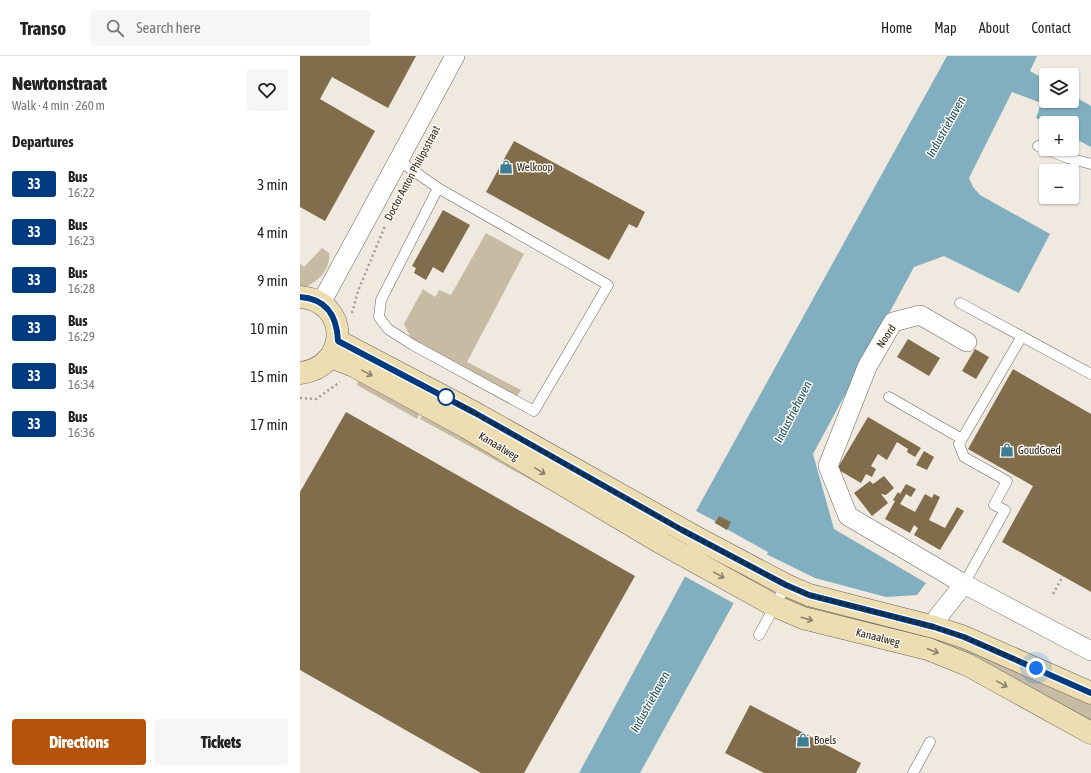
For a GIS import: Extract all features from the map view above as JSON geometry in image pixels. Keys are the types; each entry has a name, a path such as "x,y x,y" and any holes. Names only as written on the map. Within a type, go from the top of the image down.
{"street":[{"name":"Doctor Anton Philipsstraat","path":"321,303 455,56"},
{"path":"300,297 309,298 321,303 331,313 337,326 334,349 322,366 310,372 300,373"},
{"name":"Noord","path":"964,584 848,516 828,466 867,366 892,322 920,314 967,342"},
{"name":"Kanaalweg","path":"334,349 354,366 666,538 691,559 775,606 803,618 928,649 968,665 1091,733"},
{"name":"Kanaalweg","path":"666,538 701,540 758,571 809,595 934,627 964,637 1091,693"},
{"path":"934,627 937,618 964,584 1091,651"}],"lane":[{"path":"1038,146 1068,158 1091,164"},
{"path":"398,160 438,188 608,284 534,411 412,345 388,329 379,317 381,300 438,188"},
{"path":"960,303 1091,374"},
{"path":"964,584 1005,510 994,505 1007,481 964,457 959,444 1022,336"},
{"path":"889,397 962,439"},
{"path":"760,635 786,585"},
{"path":"913,773 930,742"}],"path":[{"name":"Doctor Anton Philipsstraat","path":"352,316 358,290 385,225"},
{"path":"300,398 316,399 340,382 346,383"},
{"path":"1053,594 1063,576"}],"shaded area":[{"path":"486,233 524,254 467,362 521,390 517,396 412,340 404,324 423,289 435,297 439,290 451,295"},
{"path":"322,248 329,253 328,265 317,280 306,287 300,288 300,263 304,267"},
{"path":"360,374 420,413 417,419 357,385"},
{"path":"423,415 434,421 630,534 420,419"},
{"path":"788,594 937,636 1091,702 1091,720 785,600"}],"water":[{"name":"Industriehaven","path":"947,56 1037,56 1030,71 1039,76 1039,102 1012,92 969,178 973,187 980,195 1050,234 1019,293 944,256 914,267 813,454 834,529 926,583 917,595 886,597 815,578 762,552 640,773 579,773 715,521 696,511"},
{"path":"1079,99 1091,106 1091,147 1079,141 1079,116 1039,116 1039,120 1036,118 1039,108 1079,108"}],"pier":[{"path":"712,521 768,552 766,556 763,554 735,604 684,576"}],"building":[{"path":"300,56 416,56 388,108 332,77 320,99 375,131 325,221 300,207"},
{"path":"514,141 645,212 637,228 629,224 609,260 486,192"},
{"path":"443,210 470,225 443,273 433,267 426,280 414,273 416,268 412,266"},
{"path":"908,339 940,358 929,376 897,357"},
{"path":"975,349 989,357 976,379 962,371"},
{"path":"1013,369 1091,414 1091,592 1002,542 1033,486 968,449"},
{"path":"346,412 635,576 524,773 481,773 300,670 300,492"},
{"path":"868,417 921,448 915,457 907,452 908,449 897,442 887,460 878,454 871,466 876,469 872,477 866,474 861,483 837,469"},
{"path":"924,451 934,457 927,470 916,465"},
{"path":"884,476 894,488 886,495 881,494 888,503 872,516 854,493 870,481 873,484"},
{"path":"906,484 916,489 911,497 906,494 900,504 915,512 925,494 932,498 934,494 940,497 929,520 945,528 957,507 964,511 940,550 914,535 918,528 914,525 910,533 885,519 895,501 893,500 898,492 900,494"},
{"path":"719,516 731,522 727,530 715,523"},
{"path":"750,705 861,763 856,773 764,773 725,753"}],"bus line":[{"name":"33","path":"300,297 309,298 321,303 331,313 337,326 338,341 391,367 475,413 758,571 809,595 934,627 964,637 1091,693"}],"place":[{"name":"Welkoop","path":"506,167"},
{"name":"GoudGoed","path":"1007,450"},
{"name":"Boels","path":"803,740"}],"route":[{"path":"446,397 682,530 786,585 809,595 934,627 964,637 1036,668"}]}
